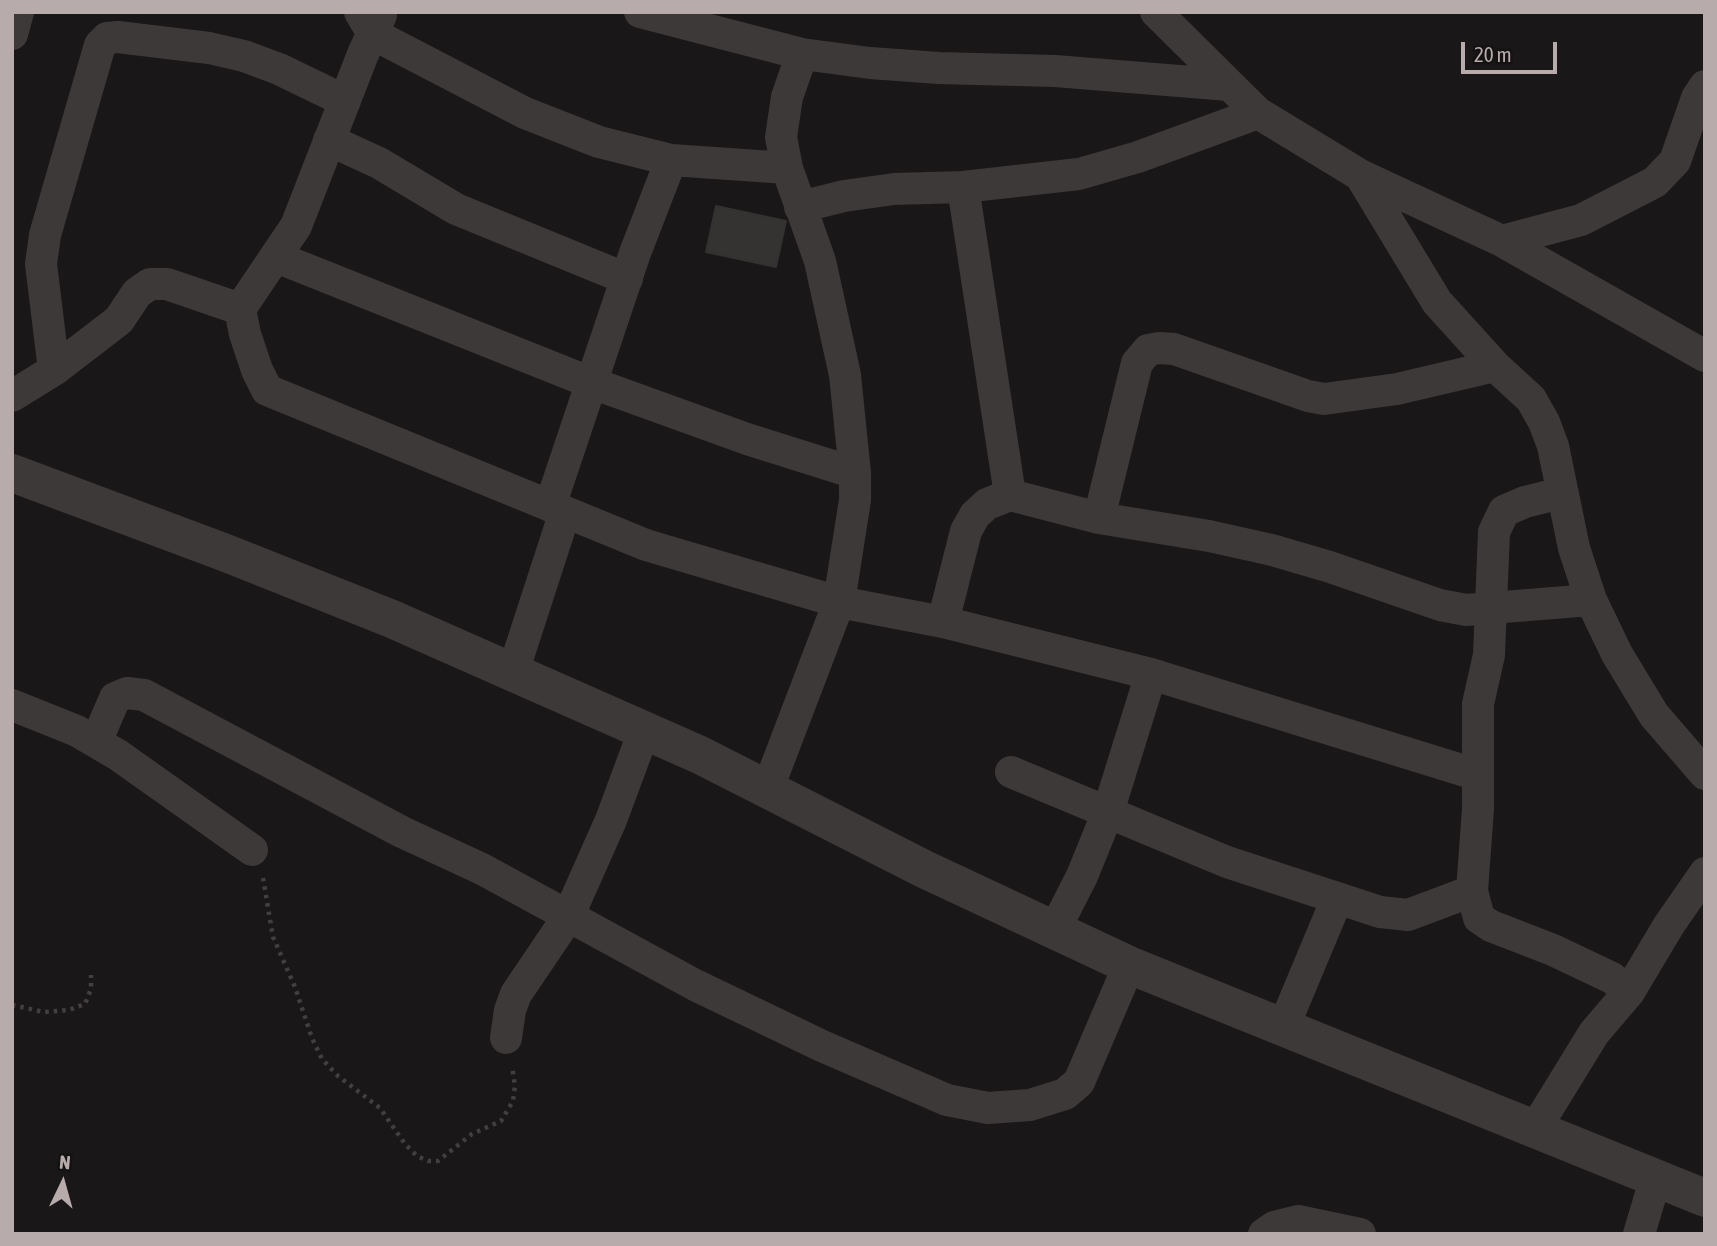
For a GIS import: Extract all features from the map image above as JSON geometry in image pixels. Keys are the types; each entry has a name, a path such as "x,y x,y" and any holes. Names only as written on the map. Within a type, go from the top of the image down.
{"street":[{"path":"12,34 18,12"},
{"path":"640,12 802,54 884,64 1055,71 1229,85"},
{"path":"1156,12 1258,113 1360,175 1502,241 1705,356"},
{"path":"787,167 671,160 599,142 525,113 372,19 345,101 296,226 240,309 244,334 267,390 646,545 839,602 943,622 1151,674 1478,775"},
{"path":"54,370 41,264 45,234 100,45 107,37 209,48 244,56 279,69 345,101"},
{"path":"768,788 839,602 855,500 855,473 845,375 820,261 787,167 782,137 787,96 802,54"},
{"path":"1502,241 1581,220 1655,182 1675,161 1697,98 1705,86"},
{"path":"800,206 894,189 963,187 1079,174 1138,157 1258,113"},
{"path":"329,140 379,163 456,208 627,279"},
{"path":"513,671 592,383 671,160"},
{"path":"1360,175 1437,302 1495,366 1531,399 1553,446 1574,548 1591,600 1617,654 1654,715 1705,774"},
{"path":"963,187 1010,495"},
{"path":"276,257 592,383 747,439 855,473"},
{"path":"12,396 54,370 119,320 137,293 150,284 167,284 240,309"},
{"path":"1099,518 1137,363 1141,355 1148,350 1174,349 1308,396 1324,399 1397,389 1495,366"},
{"path":"12,473 226,552 513,671 700,755 1054,932 1283,1028 1705,1198"},
{"path":"1561,493 1525,502 1504,511 1493,537 1489,655 1478,704 1478,775 1472,891 1479,918 1491,926 1553,950 1612,978 1629,992"},
{"path":"943,622 967,531 975,515 987,504 1010,495 1099,518 1209,536 1272,550 1440,605 1466,610 1591,600"},
{"path":"1054,932 1082,876 1108,812 1151,674"},
{"path":"96,742 115,698 127,693 144,695 402,832 482,869 695,985 822,1046 947,1100 988,1108 1030,1105 1065,1094 1079,1082 1129,965"},
{"path":"12,705 77,731 118,755 252,849"},
{"path":"506,1038 510,1010 516,994 568,917 611,820 644,731"},
{"path":"1011,772 1227,862 1380,912 1408,915 1472,891"},
{"path":"1535,1129 1594,1033 1629,992 1668,925 1705,873"},
{"path":"1283,1028 1338,899"},
{"path":"1639,1234 1656,1177"},
{"path":"1264,1234 1273,1227 1298,1221 1360,1234"}],"path":[{"path":"252,849 261,864 273,937 322,1059 338,1076 380,1108 405,1144 417,1156 428,1161 438,1161 472,1134 501,1121 513,1101 515,1086 506,1038"},
{"path":"12,1005 44,1012 69,1010 85,1004 91,989 91,975"}],"building":[{"path":"716,206 786,221 776,267 706,252"}]}
